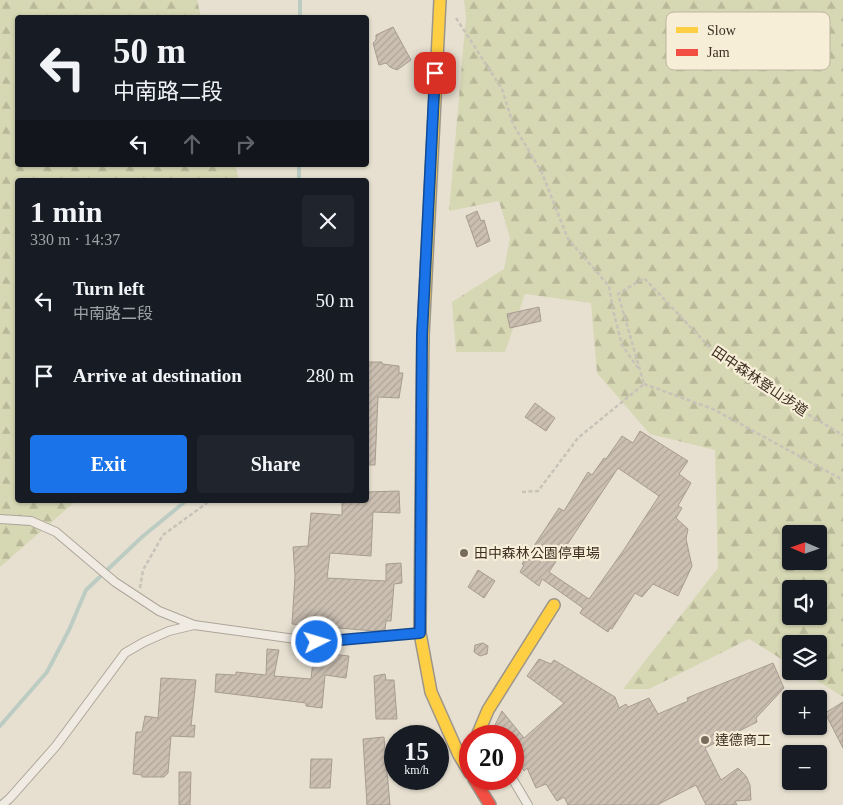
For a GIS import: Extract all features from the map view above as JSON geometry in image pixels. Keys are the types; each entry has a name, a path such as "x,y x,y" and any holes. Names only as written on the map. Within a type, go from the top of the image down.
{"main road":[{"path":"440,0 422,336 420,633 431,692 459,747"},
{"path":"482,725 488,710 554,605"},
{"path":"481,790 490,805"}],"lane":[{"path":"0,519 31,521 56,532 115,582 159,611 194,625 317,642 420,633"},
{"path":"2,805 56,746 125,653 169,631 194,625"},
{"path":"519,790 528,805"}],"path":[{"path":"454,15 502,89 513,124 542,172 568,239 609,286 622,345 640,371"},
{"name":"田中森林登山步道","path":"644,384 618,294 644,278 716,354 777,396 843,435"},
{"path":"522,492 538,491 578,438 644,384 713,409 843,480"},
{"path":"139,598 143,570 163,535 207,503"}],"green space":[{"path":"0,0 197,0 201,15 15,15 15,167 236,167 238,178 15,178 15,503 74,503 0,567"},
{"path":"464,0 843,0 843,697 816,680 827,680 827,635 782,635 782,659 749,639 649,689 623,689 718,568 715,450 650,434 597,373 591,303 525,294 505,352 456,352 452,302 504,269 510,238 499,201 449,211 466,17"}],"building":[{"path":"393,27 411,60 397,70 386,63 379,65 373,43 376,40 376,35"},
{"path":"477,211 481,221 484,220 490,241 477,247 466,216"},
{"path":"539,307 541,321 510,328 507,314"},
{"path":"369,362 382,362 382,364 399,366 399,373 403,373 399,398 378,397 375,465 369,465"},
{"path":"535,403 555,418 546,431 525,417"},
{"path":"640,431 688,461 679,474 691,483 678,506 682,508 676,518 688,529 686,539 692,566 678,596 653,584 642,597 635,593 612,629 610,628 608,632 580,613 583,608 542,579 539,586 520,572 524,565 522,564 559,508 564,511 588,472 592,475 622,436 633,443","holes":["618,468 659,496 589,599 549,572"]},
{"path":"399,491 400,513 373,512 371,556 330,553 327,578 386,581 386,564 401,563 402,583 394,584 391,621 386,621 385,630 374,631 292,624 295,576 293,547 308,546 311,513 342,515 342,503 369,503 369,492"},
{"path":"478,570 495,581 484,598 468,587"},
{"path":"483,643 488,646 487,654 480,656 474,652 475,645"},
{"path":"267,649 279,650 274,676 311,679 314,652 349,656 346,678 325,675 322,708 306,706 306,703 215,692 216,674 236,675 236,672 266,675"},
{"name":"達德商工","path":"539,659 551,664 554,660 615,697 619,708 626,704 628,707 649,698 658,714 688,701 687,698 773,663 784,688 756,718 757,722 705,748 721,780 738,768 746,776 750,785 751,800 735,801 737,805 706,805 696,785 657,805 568,805 564,797 557,801 546,784 536,788 527,768 524,771 524,738 564,703 527,676"},
{"path":"385,674 386,680 394,680 397,719 376,719 374,676"},
{"path":"161,678 196,680 191,726 195,725 194,737 171,736 168,773 164,777 142,777 142,775 133,774 136,732 142,732 145,716 158,718"},
{"path":"843,702 843,748 827,717 827,712"},
{"name":"達德商工","path":"502,711 513,725 495,725"},
{"path":"384,737 384,790 389,790 390,805 367,805 363,739"},
{"path":"311,759 332,759 330,788 310,788"},
{"path":"179,772 191,772 190,805 179,805"}],"waterway":[{"path":"300,0 300,15"},
{"path":"299,167 299,178"},
{"path":"0,726 47,672 69,630 86,590 142,537 183,503"}],"traffic: slow":[{"path":"422,409 423,336 440,0"},
{"path":"482,725 488,710 554,605"},
{"path":"420,623 420,633 431,692 459,755"}],"traffic: jam":[{"path":"420,623 422,409"},
{"path":"481,790 490,805"}],"place":[{"name":"田中森林公園停車場","path":"464,553"},
{"name":"達德商工","path":"705,740"}],"route":[{"path":"317,642 420,633 422,336 435,73"}]}
